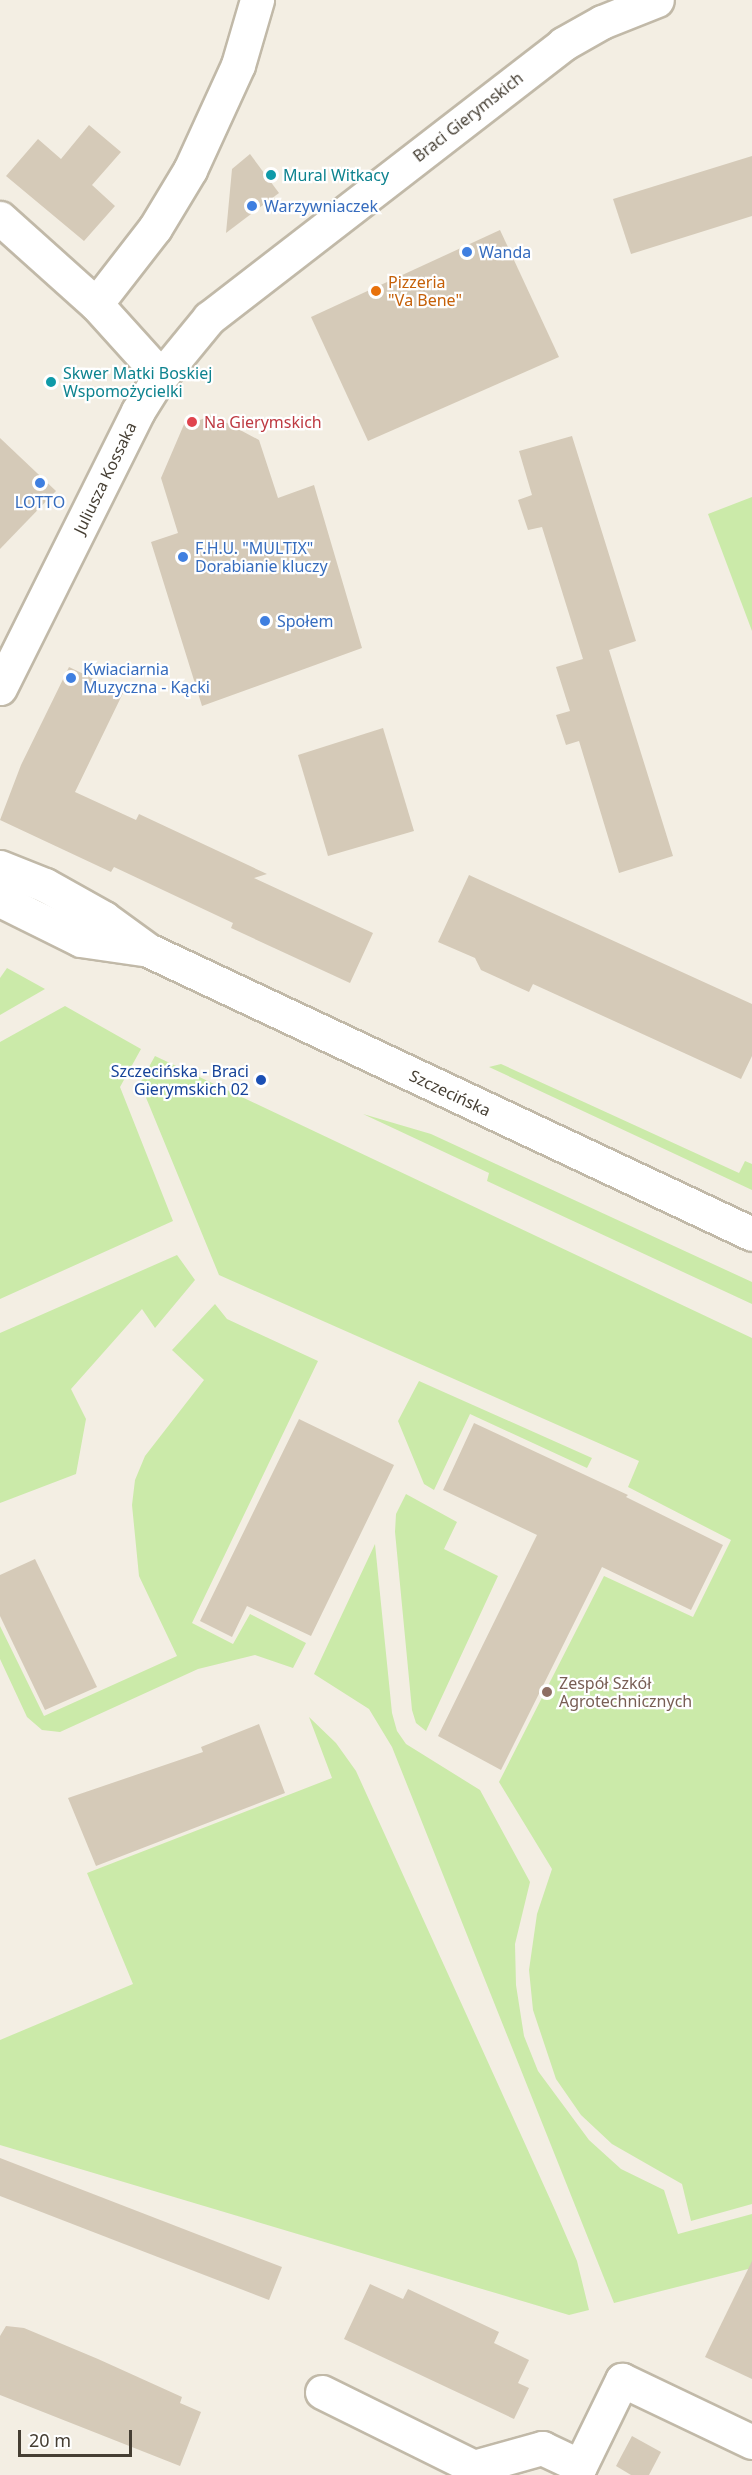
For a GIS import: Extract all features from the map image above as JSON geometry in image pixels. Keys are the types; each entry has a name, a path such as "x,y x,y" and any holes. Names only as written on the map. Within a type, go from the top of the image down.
{"street":[{"path":"96,304 155,228 190,170 238,65 257,0"},
{"name":"Braci Gierymskich","path":"161,376 225,304 537,63 584,31 657,0"},
{"path":"0,218 96,304 161,376"},
{"name":"Juliusza Kossaka","path":"0,688 125,436 161,376"},
{"name":"Szczecińska","path":"0,867 55,891 104,918 148,950 752,1234"},
{"name":"Szczecińska","path":"0,900 81,940 148,950"},
{"path":"322,2392 474,2467 542,2448 589,2470 622,2380 752,2442"}],"green space":[{"path":"752,497 752,631 708,514"},
{"path":"7,968 45,989 0,1015 0,978"},
{"path":"65,1006 141,1049 120,1087 173,1221 0,1299 0,1042"},
{"path":"155,1056 752,1338 752,2204 691,2221 682,2184 612,2144 581,2115 556,2079 533,2010 529,1970 537,1914 552,1869 499,1782 604,1576 693,1617 731,1540 628,1487 639,1461 219,1275 140,1083"},
{"path":"501,1064 739,1173 745,1161 752,1164 752,1190 489,1067"},
{"path":"363,1114 431,1134 752,1282 752,1304 487,1181 489,1173"},
{"path":"177,1255 195,1280 155,1328 142,1309 71,1389 86,1419 76,1474 0,1503 0,1333"},
{"path":"215,1304 227,1319 318,1361 192,1623 233,1644 250,1614 306,1643 293,1668 255,1655 198,1669 60,1732 42,1730 27,1717 0,1659 0,1626 44,1716 177,1656 139,1576 132,1505 135,1480 145,1456 204,1380 172,1350"},
{"path":"419,1381 592,1458 587,1468 470,1414 434,1490 424,1484 398,1421"},
{"path":"406,1494 457,1522 444,1549 498,1576 426,1731 416,1723 412,1710 395,1532 396,1514"},
{"path":"375,1544 392,1713 397,1731 406,1744 480,1790 530,1882 515,1944 516,1985 524,2036 538,2071 589,2140 621,2169 664,2190 678,2234 752,2214 752,2268 614,2303 392,1747 369,1709 314,1674"},
{"path":"309,1717 336,1743 356,1771 555,2210 577,2261 589,2310 569,2315 0,2145 0,2040 133,1984 87,1873 332,1778"}],"building":[{"path":"89,125 121,152 92,185 115,206 84,241 6,176 38,139 61,159"},
{"path":"250,154 279,193 226,233 232,169"},
{"path":"752,156 752,216 631,254 613,199"},
{"path":"500,230 559,357 368,441 311,317"},
{"name":"Społem","path":"188,415 200,420 212,415 259,440 278,498 314,485 362,648 202,706 151,542 178,533 161,478"},
{"path":"572,436 636,641 609,650 673,856 619,873 579,741 566,745 556,715 570,711 556,667 583,659 542,527 528,530 518,500 532,495 519,451"},
{"path":"0,438 56,491 0,549"},
{"path":"69,667 123,693 75,792 136,820 139,814 267,874 254,878 373,933 350,983 231,928 233,923 114,867 111,872 0,820 21,765"},
{"path":"383,728 414,831 328,856 298,755"},
{"path":"469,875 752,1004 752,1056 741,1079 533,984 529,992 481,970 475,958 438,942"},
{"path":"299,1419 394,1465 311,1636 247,1606 232,1637 200,1621"},
{"path":"474,1423 628,1495 626,1497 723,1545 691,1610 602,1567 501,1770 438,1736 537,1535 443,1490"},
{"path":"35,1559 97,1687 45,1710 0,1616 0,1575"},
{"path":"259,1724 285,1793 96,1866 68,1798 203,1752 201,1747"},
{"path":"0,2158 282,2267 269,2300 0,2196"},
{"path":"752,2261 752,2379 705,2357"},
{"path":"370,2284 403,2299 408,2289 499,2332 494,2343 529,2360 518,2383 529,2388 514,2419 344,2339"},
{"path":"6,2326 24,2328 98,2359 182,2397 180,2403 201,2412 180,2466 0,2395 0,2336"},
{"path":"632,2436 661,2452 649,2475 631,2475 616,2466"}],"place":[{"name":"Mural Witkacy","path":"271,175"},
{"name":"Warzywniaczek","path":"252,206"},
{"name":"Wanda","path":"467,252"},
{"name":"Pizzeria \"Va Bene\"","path":"376,291"},
{"name":"Skwer Matki Boskiej Wspomożycielki","path":"51,382"},
{"name":"Na Gierymskich","path":"192,422"},
{"name":"LOTTO","path":"40,483"},
{"name":"F.H.U. \"MULTIX\" Dorabianie kluczy","path":"183,557"},
{"name":"Społem","path":"265,621"},
{"name":"Kwiaciarnia Muzyczna - Kącki","path":"71,678"},
{"name":"Szczecińska - Braci Gierymskich 02","path":"261,1080"},
{"name":"Zespół Szkół Agrotechnicznych","path":"547,1692"}]}
